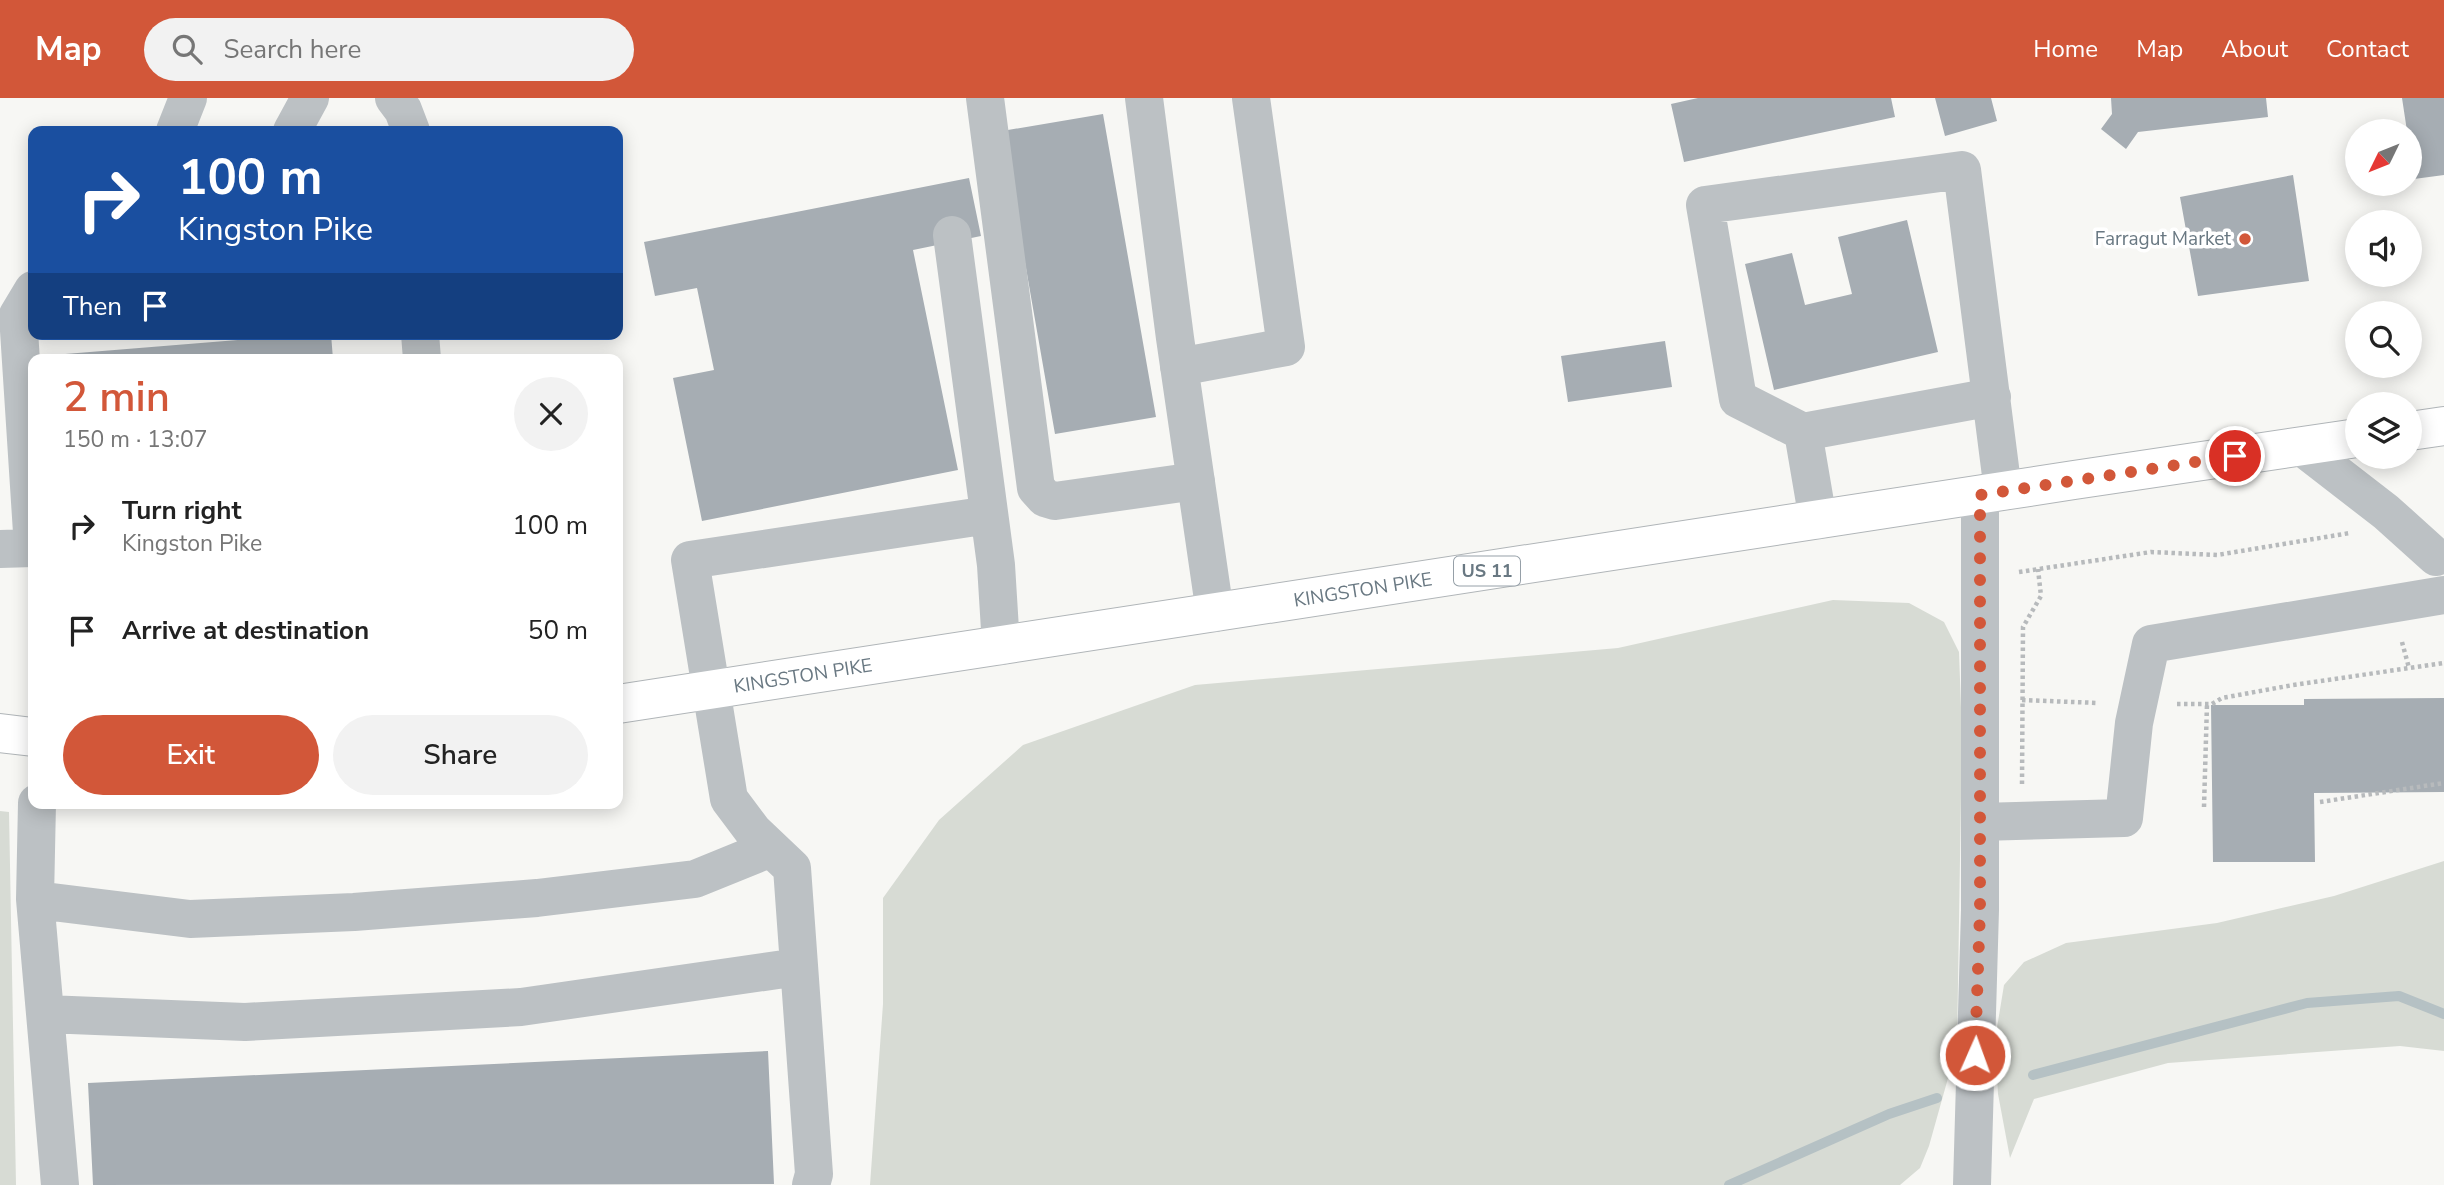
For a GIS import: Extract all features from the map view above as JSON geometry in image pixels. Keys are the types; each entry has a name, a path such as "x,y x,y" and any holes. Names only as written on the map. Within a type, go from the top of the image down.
{"main road":[{"path":"2422,429 2444,426"},
{"name":"KINGSTON PIKE","path":"623,703 2345,440"},
{"path":"0,733 28,736"}],"street":[{"path":"177,126 188,98"},
{"path":"295,126 310,98"},
{"path":"394,98 409,126"},
{"path":"985,98 1036,488 1045,498 1055,501 1196,481"},
{"path":"1144,98 1215,613"},
{"path":"1179,367 1286,347 1251,98"},
{"path":"1972,1185 1980,911 1980,579 1991,493 1992,397 1962,170 1705,205 1738,399 1803,432 1992,397"},
{"path":"951,235 996,565 1001,646"},
{"path":"28,298 18,316 28,471"},
{"path":"1803,432 1818,520"},
{"path":"1980,822 2124,818 2137,705 2151,643 2442,570 2404,529 2302,447"},
{"path":"811,1185 814,1174 792,868 753,831 729,799 690,560 989,515"},
{"path":"0,549 28,548"},
{"path":"37,809 36,901 60,1185"},
{"path":"36,901 190,919 354,912 537,898 695,879 771,848"},
{"path":"46,1014 245,1022 508,1007 798,967"}],"path":[{"path":"1980,579 2151,552 2217,555 2371,530 2384,538 2404,529"},
{"path":"2022,700 2137,705 2212,704 2222,698 2293,684 2444,663"},
{"path":"2204,807 2207,704"},
{"path":"2320,802 2444,783"}],"shaded area":[{"path":"1833,600 1909,603 1944,622 1959,652 1962,735 1957,1046 1929,1146 1920,1168 1900,1185 870,1185 883,1004 883,898 939,820 1023,745 1195,685 1618,648"},
{"path":"0,811 9,812 16,1185 0,1185"},
{"path":"2444,861 2444,1051 2400,1046 2168,1063 2034,1099 2010,1158 1998,1094 1995,1040 2004,985 2024,962 2066,943 2217,923 2334,896"}],"building":[{"path":"1698,98 1891,98 1895,117 1684,162 1671,104"},
{"path":"1935,98 1991,98 1997,121 1945,136"},
{"path":"2111,98 2266,98 2268,117 2138,132 2126,149 2101,129 2112,114"},
{"path":"2402,98 2444,98 2444,175 2422,178 2422,119 2405,119"},
{"path":"1103,114 1156,417 1055,434 1002,131"},
{"name":"Farragut Market","path":"2293,175 2309,281 2198,296 2180,197"},
{"path":"969,178 981,236 913,250 958,470 702,521 673,378 714,370 697,288 655,296 644,242"},
{"path":"1907,220 1938,352 1774,390 1745,264 1792,253 1805,305 1852,294 1838,237"},
{"path":"237,340 331,340 333,354 65,354"},
{"path":"1665,341 1672,387 1568,402 1561,356"},
{"path":"2444,698 2444,792 2314,793 2315,862 2213,862 2211,705 2304,705 2304,699"},
{"path":"768,1051 774,1184 93,1185 88,1083"}],"waterway":[{"path":"2033,1075 2307,1003 2399,996 2444,1014"},
{"path":"1729,1185 1889,1114 1937,1098"}],"place":[{"name":"Farragut Market","path":"2245,239"}],"route":[{"path":"1975,1055 1980,911 1980,495 2235,456"}]}
